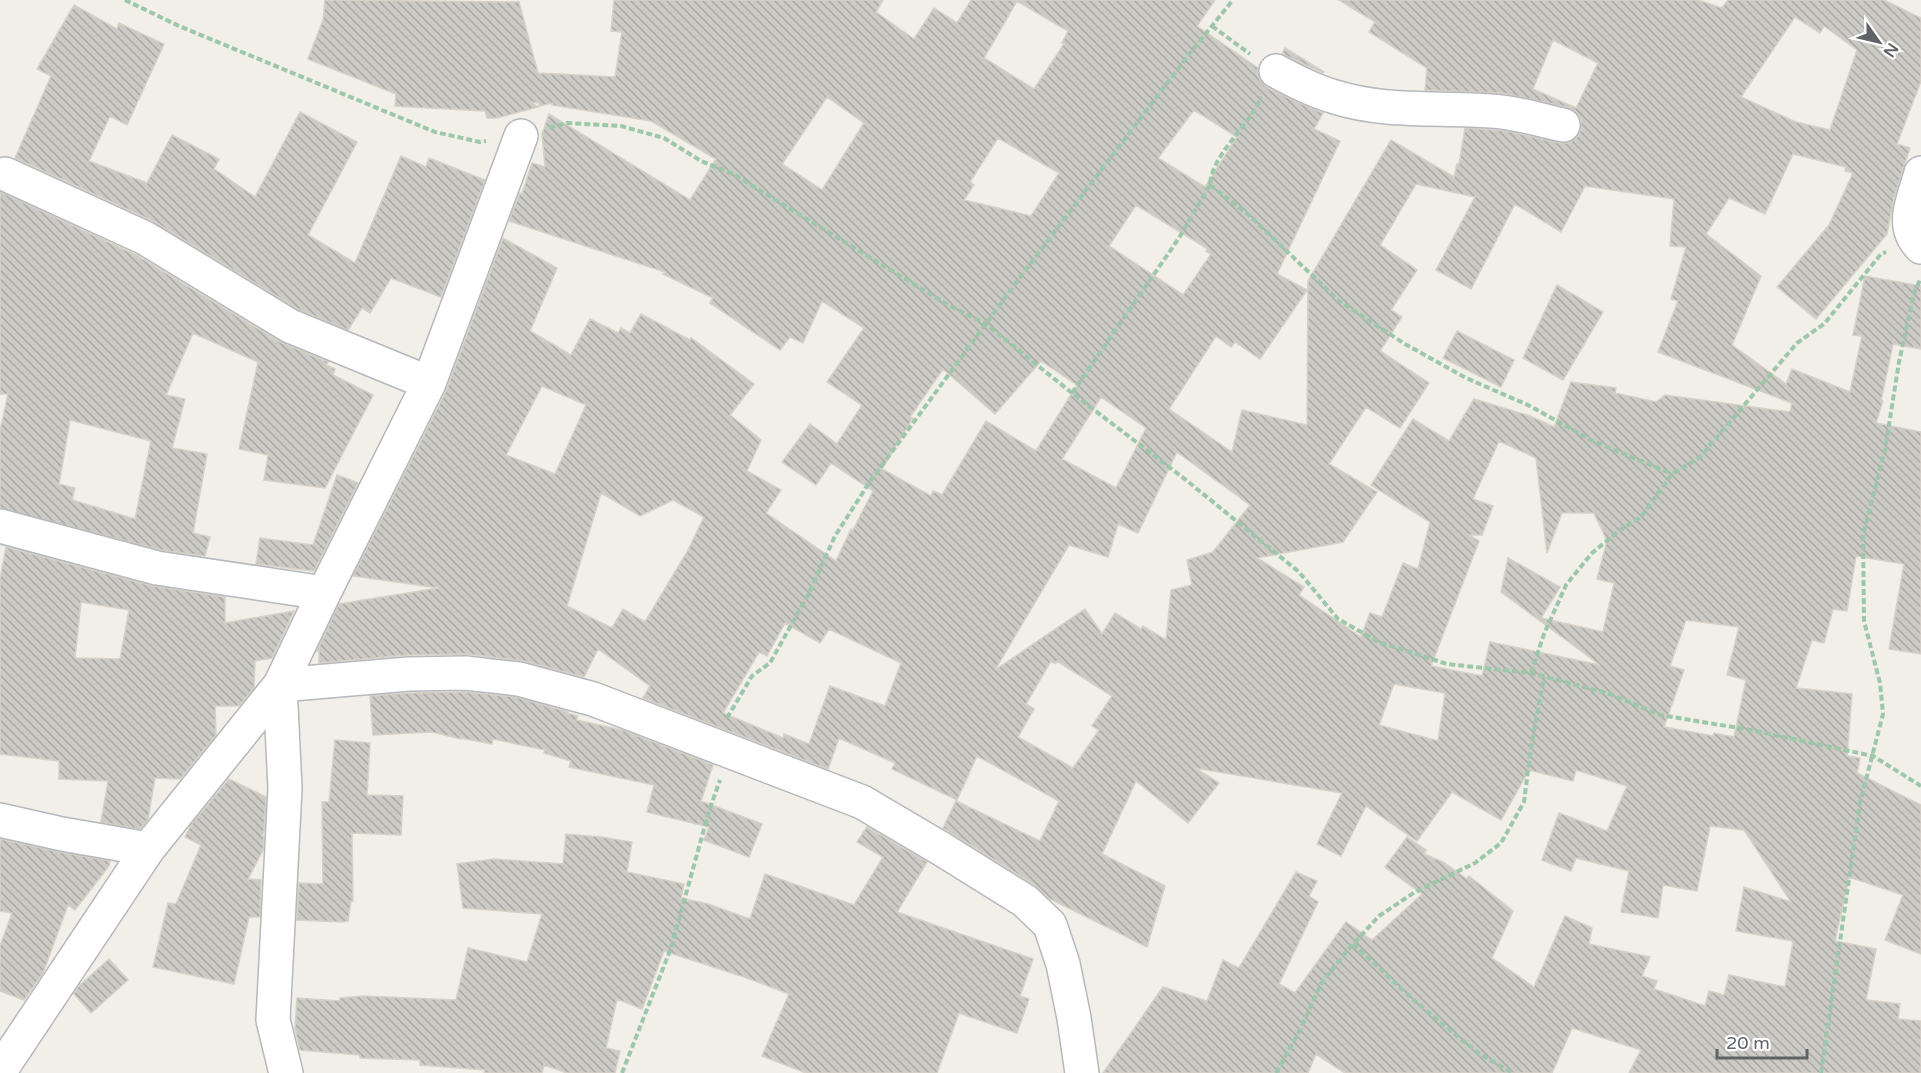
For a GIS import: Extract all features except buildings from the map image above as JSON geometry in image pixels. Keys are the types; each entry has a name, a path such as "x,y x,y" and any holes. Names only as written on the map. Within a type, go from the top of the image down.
{"street":[{"path":"1276,71 1310,89 1363,104 1493,111 1563,125"},
{"path":"0,1071 148,849 280,685 429,383 521,136"},
{"path":"1917,242 1908,222 1921,173"},
{"path":"5,174 145,238 290,326 429,383"},
{"path":"0,526 157,568 324,593"},
{"path":"280,685 443,673 519,678 593,699 861,802 1025,901 1050,925 1064,964 1082,1073"},
{"path":"280,685 285,788 273,1020 286,1073"},
{"path":"0,820 62,834 148,849"}],"path":[{"path":"125,0 179,26 435,132 480,142 521,136 567,123 621,126 664,138 701,160 733,174 948,305 986,324 1186,480 1299,572 1338,619 1379,642 1446,664 1531,673 1610,694 1660,715 1751,730 1873,756 1921,786"},
{"path":"622,1073 671,948 709,811 725,766 713,744 737,699 752,676 770,663 797,617 835,536 869,483 986,324 1233,0"},
{"path":"1072,393 1179,238 1210,184 1210,175 1250,117 1276,71 1264,65 1212,26"},
{"path":"1210,184 1249,215 1339,301 1405,344 1466,378 1528,405 1591,440 1671,474"},
{"path":"1531,673 1544,633 1566,585 1592,553 1620,530 1641,517 1671,474 1700,457 1797,343 1824,324 1881,254 1917,242"},
{"path":"1821,1073 1860,803 1883,714 1880,683 1864,621 1863,535 1885,450 1899,362 1914,293 1921,277"},
{"path":"1276,1073 1322,984 1353,944 1379,916 1415,892 1475,863 1501,843 1524,802 1544,677"},
{"path":"1353,944 1416,1002 1478,1053 1513,1073"}]}
